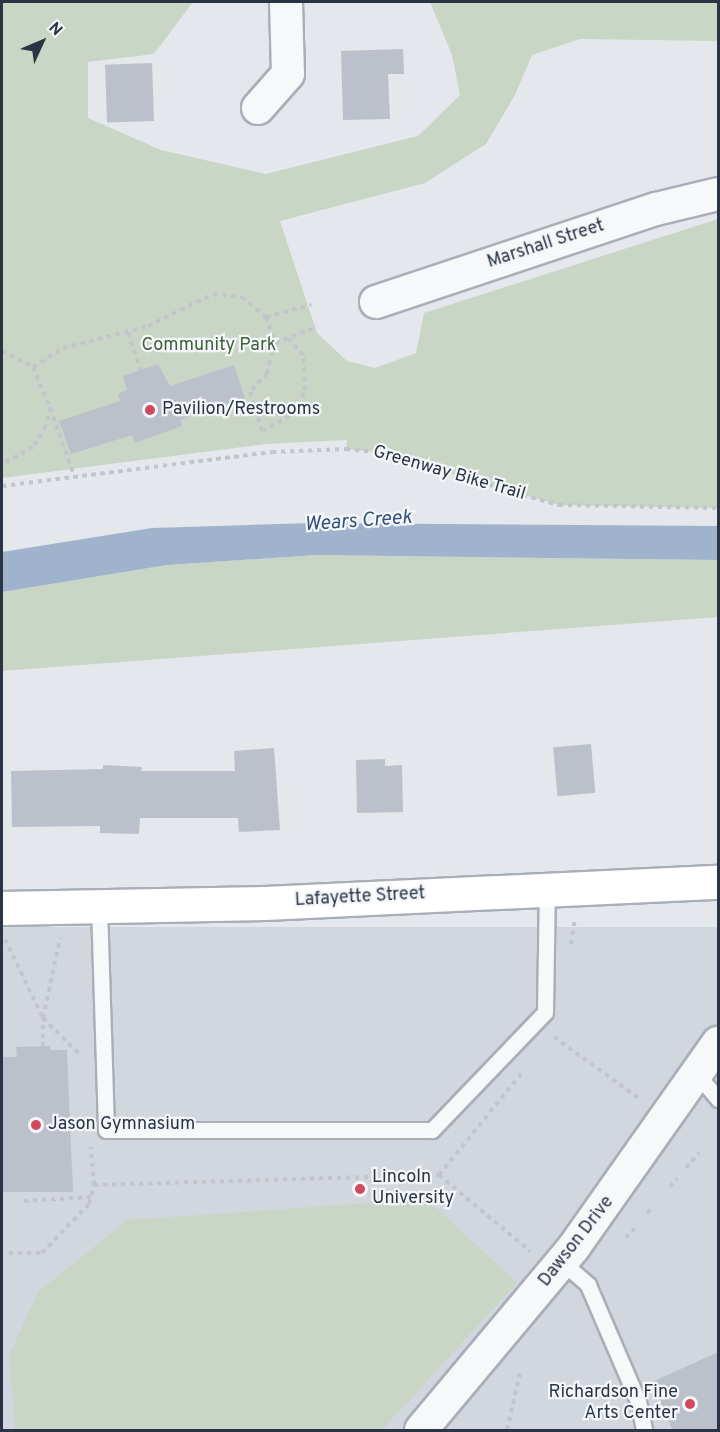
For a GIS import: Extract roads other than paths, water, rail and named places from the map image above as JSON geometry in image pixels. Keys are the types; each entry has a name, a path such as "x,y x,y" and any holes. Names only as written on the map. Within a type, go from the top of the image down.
{"main road":[{"name":"Lafayette Street","path":"3,922 99,906 718,882"}],"street":[{"path":"258,108 288,74 286,2"},
{"name":"Marshall Street","path":"376,302 656,209 718,194"},
{"name":"Dawson Drive","path":"421,1431 548,1258 697,1074 718,1043"}],"lane":[{"path":"99,906 105,1130 432,1130 545,1012 547,890"},
{"path":"697,1074 718,1099"},
{"path":"548,1258 588,1286 638,1401 644,1431"}],"water":[{"path":"312,523 718,526 718,560 318,555 167,565 2,592 2,552 152,528"}],"place":[{"name":"Pavilion/Restrooms","path":"150,410"},
{"name":"Jason Gymnasium","path":"36,1125"},
{"name":"Lincoln University","path":"360,1189"},
{"name":"Richardson Fine Arts Center","path":"690,1404"}],"park label":[{"name":"Community Park","path":"209,346"}],"water label":[{"name":"Wears Creek","path":"358,522"}]}
